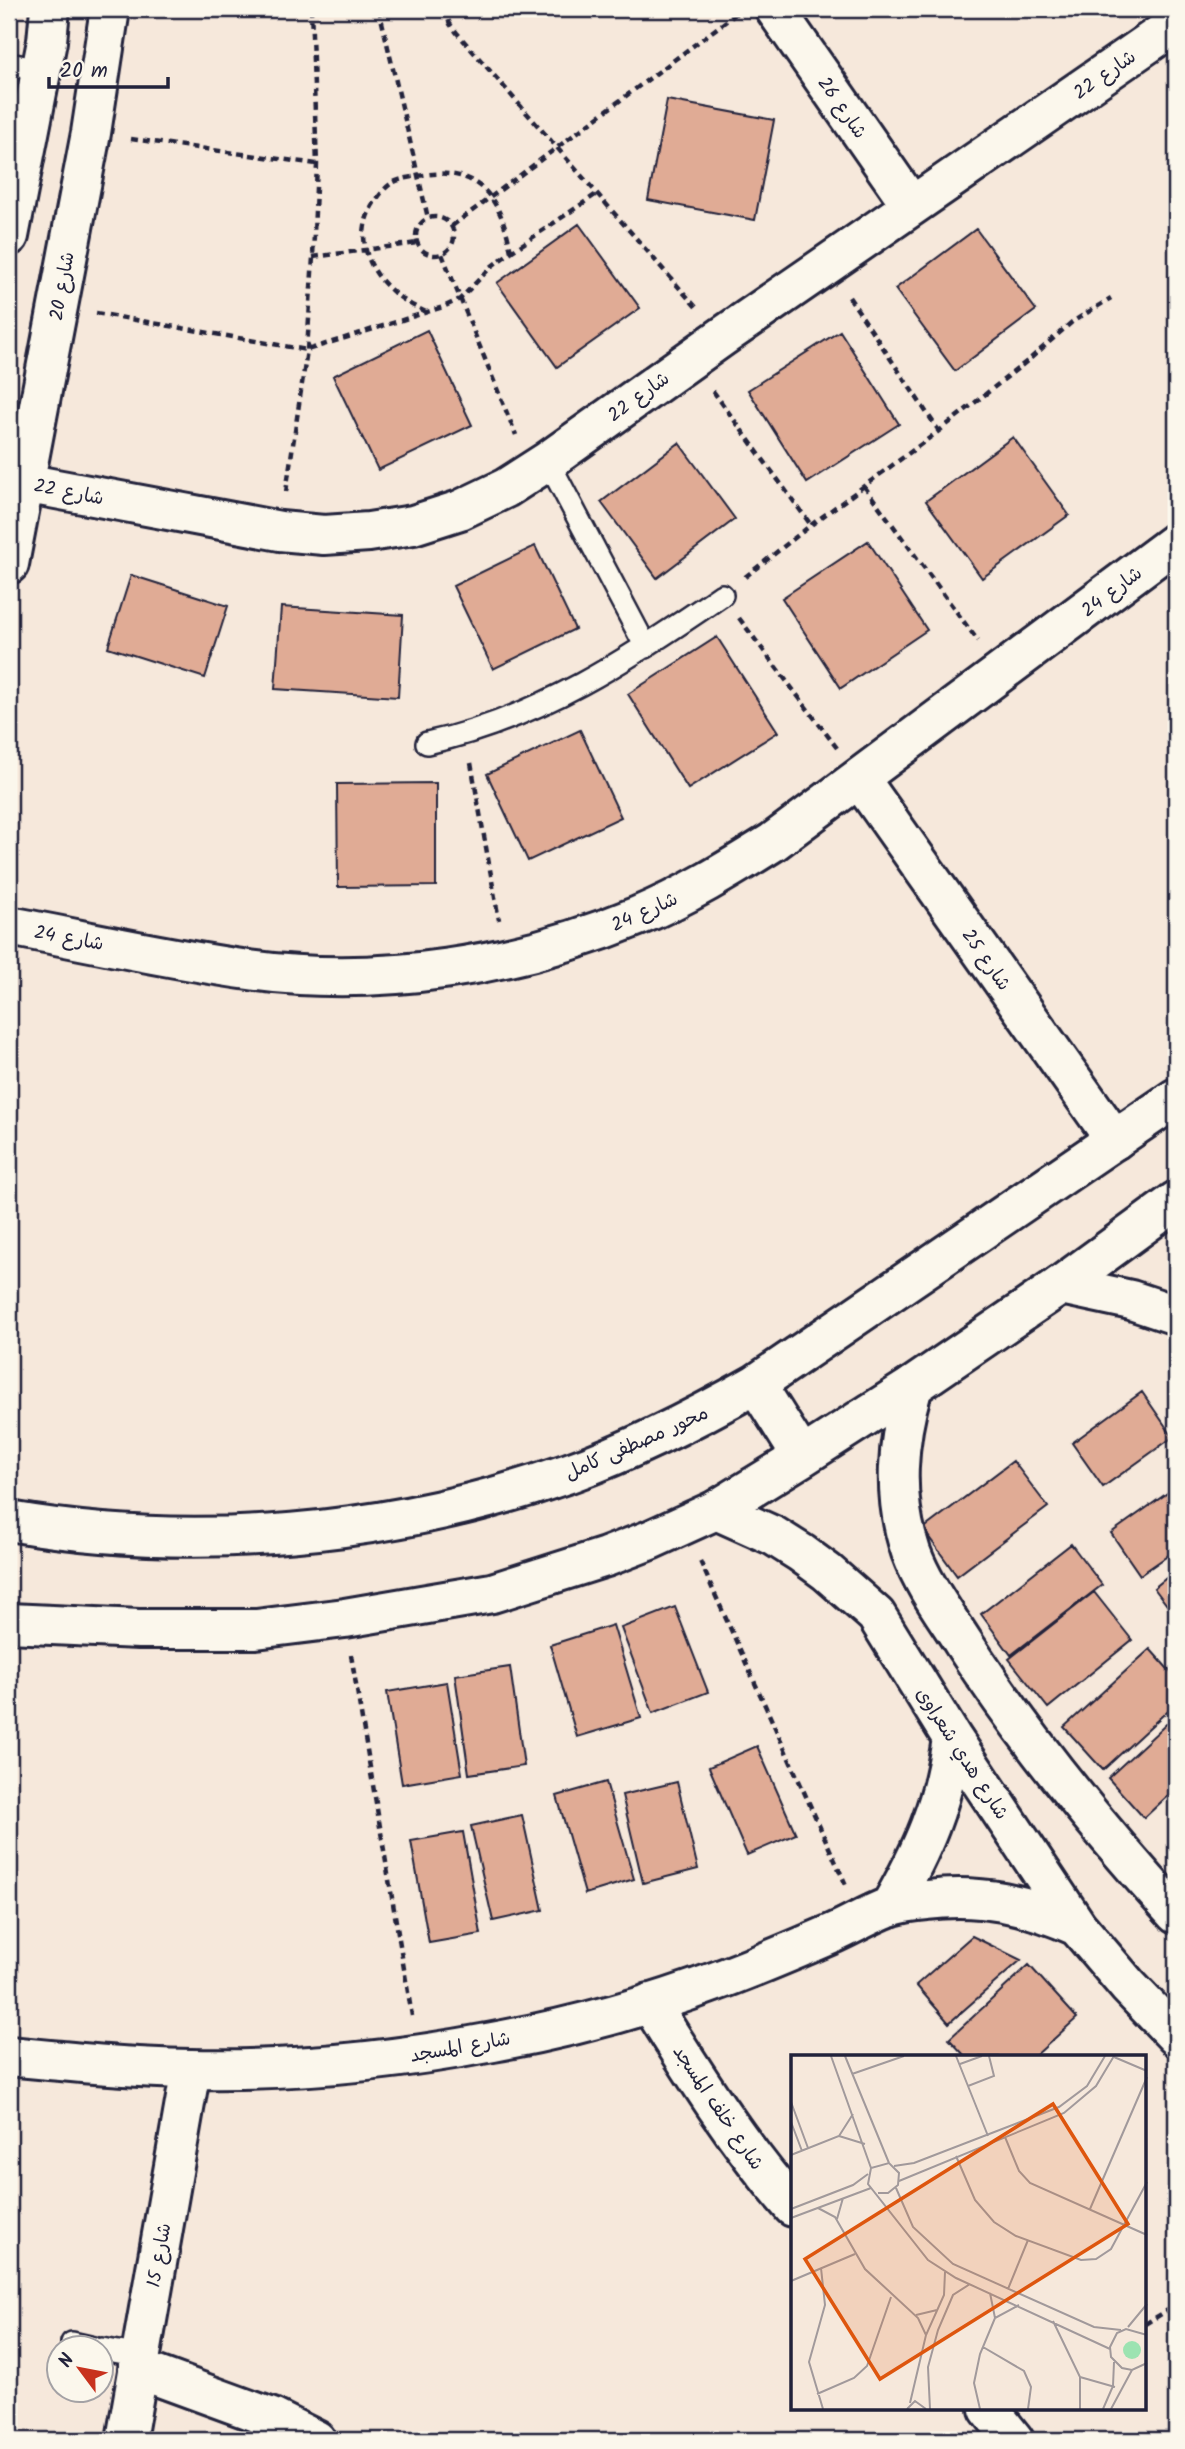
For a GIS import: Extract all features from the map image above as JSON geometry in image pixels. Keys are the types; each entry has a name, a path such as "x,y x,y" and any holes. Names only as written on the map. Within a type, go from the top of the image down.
{"street":[{"path":"50,9 25,67 9,233 69,242"},
{"name":"شارع 20","path":"9,564 91,133 110,9"},
{"name":"شارع 26","path":"775,9 912,206"},
{"name":"شارع 22","path":"24,483 280,531 324,535 413,525 460,510 506,488 540,466 1169,25"},
{"name":"شارع 24","path":"9,926 250,970 335,976 421,972 506,959 574,940 708,882 773,842 1176,542"},
{"name":"شارع 25","path":"859,778 1115,1140"},
{"name":"محور مصطفى كامل","path":"9,1521 46,1527 169,1537 255,1535 340,1528 424,1514 507,1493 570,1473 692,1420 756,1384 1176,1098"},
{"path":"9,1623 139,1629 256,1629 345,1618 492,1593 606,1557 700,1517 802,1457 1061,1285 1176,1202"},
{"path":"1061,1285 1131,1300 1176,1315"},
{"path":"756,1384 802,1457"},
{"path":"913,1385 903,1418 898,1452 898,1487 912,1553 926,1584 978,1666 1034,1744 1094,1821 1176,1914"},
{"name":"شارع هدي شعراوى","path":"700,1517 774,1536 836,1579 876,1615 952,1738 1077,1926 1128,1986 1176,2036"},
{"path":"876,1615 926,1584"},
{"path":"876,1914 913,1867 932,1823 946,1779 952,1738"},
{"name":"شارع المسجد","path":"9,2056 101,2066 191,2069 338,2064 494,2042 650,2003 778,1957 876,1914 952,1897 984,1898 1035,1909 1077,1926"},
{"name":"شارع خلف المسجد","path":"650,2003 724,2119 791,2205"},
{"name":"شارع 15","path":"125,2440 191,2069"},
{"path":"139,2363 272,2418 316,2440"},
{"path":"990,2410 1014,2440"}],"lane":[{"path":"540,466 646,648"},
{"path":"427,743 466,735 528,710 588,681 646,648 722,595"},
{"path":"116,2354 139,2363"}],"path":[{"path":"280,531 307,350 313,257 317,164 311,9"},
{"path":"379,9 428,218"},
{"path":"444,9 457,33 722,337"},
{"path":"452,226 742,9"},
{"path":"91,133 317,164"},
{"path":"426,312 389,289 375,271 365,251 363,231 369,211 380,194 393,183 442,172 458,174 477,184 492,198 501,217 511,252"},
{"path":"57,307 307,350 460,299 492,266 598,193"},
{"path":"428,218 446,220 452,226 454,237 451,247 442,254 432,255 423,251 417,243 416,233 420,224 428,218"},
{"path":"313,257 417,243"},
{"path":"442,254 460,299 540,466"},
{"path":"827,264 939,431"},
{"path":"859,778 722,595 811,525 939,431 1031,359 1072,322 1111,298"},
{"path":"690,359 811,525"},
{"path":"864,486 1002,672"},
{"path":"466,735 506,959"},
{"path":"700,1517 876,1914"},
{"path":"345,1618 419,2054"},
{"path":"1146,2323 1176,2305"}],"building":[{"path":"667,100 774,120 755,220 648,200"},
{"path":"579,224 640,308 557,367 497,283"},
{"path":"976,229 1036,310 955,371 895,289"},
{"path":"427,330 472,425 378,470 333,376"},
{"path":"840,331 899,424 807,483 748,390"},
{"path":"1013,437 1069,515 982,578 926,501"},
{"path":"679,443 735,519 657,578 601,502"},
{"path":"868,541 927,630 841,688 782,598"},
{"path":"535,546 575,629 493,669 453,586"},
{"path":"131,575 228,606 205,678 108,647"},
{"path":"281,607 403,615 398,697 275,689"},
{"path":"717,637 778,732 688,789 628,694"},
{"path":"580,730 621,817 528,861 487,774"},
{"path":"436,783 436,886 338,887 337,784"},
{"path":"1142,1392 1173,1437 1103,1487 1072,1443"},
{"path":"1013,1461 1048,1507 957,1576 923,1529"},
{"path":"1176,1487 1176,1550 1140,1575 1111,1533"},
{"path":"1071,1544 1102,1585 1011,1655 981,1614"},
{"path":"1176,1570 1176,1617 1154,1588"},
{"path":"1094,1592 1132,1640 1048,1708 1009,1659"},
{"path":"675,1607 708,1692 653,1713 621,1628"},
{"path":"613,1625 641,1718 577,1737 550,1645"},
{"path":"1150,1649 1176,1678 1176,1703 1103,1770 1064,1727"},
{"path":"510,1667 524,1766 469,1774 455,1675"},
{"path":"447,1682 462,1774 402,1784 387,1692"},
{"path":"1176,1715 1176,1788 1144,1818 1108,1778"},
{"path":"757,1746 796,1834 747,1855 709,1767"},
{"path":"606,1782 634,1879 585,1894 557,1796"},
{"path":"677,1782 698,1869 643,1883 622,1795"},
{"path":"522,1815 543,1910 493,1921 471,1826"},
{"path":"463,1832 481,1934 429,1943 411,1841"},
{"path":"972,1936 1021,1960 949,2023 916,1985"},
{"path":"1029,1965 1077,2018 1036,2055 964,2055 949,2039"}]}
